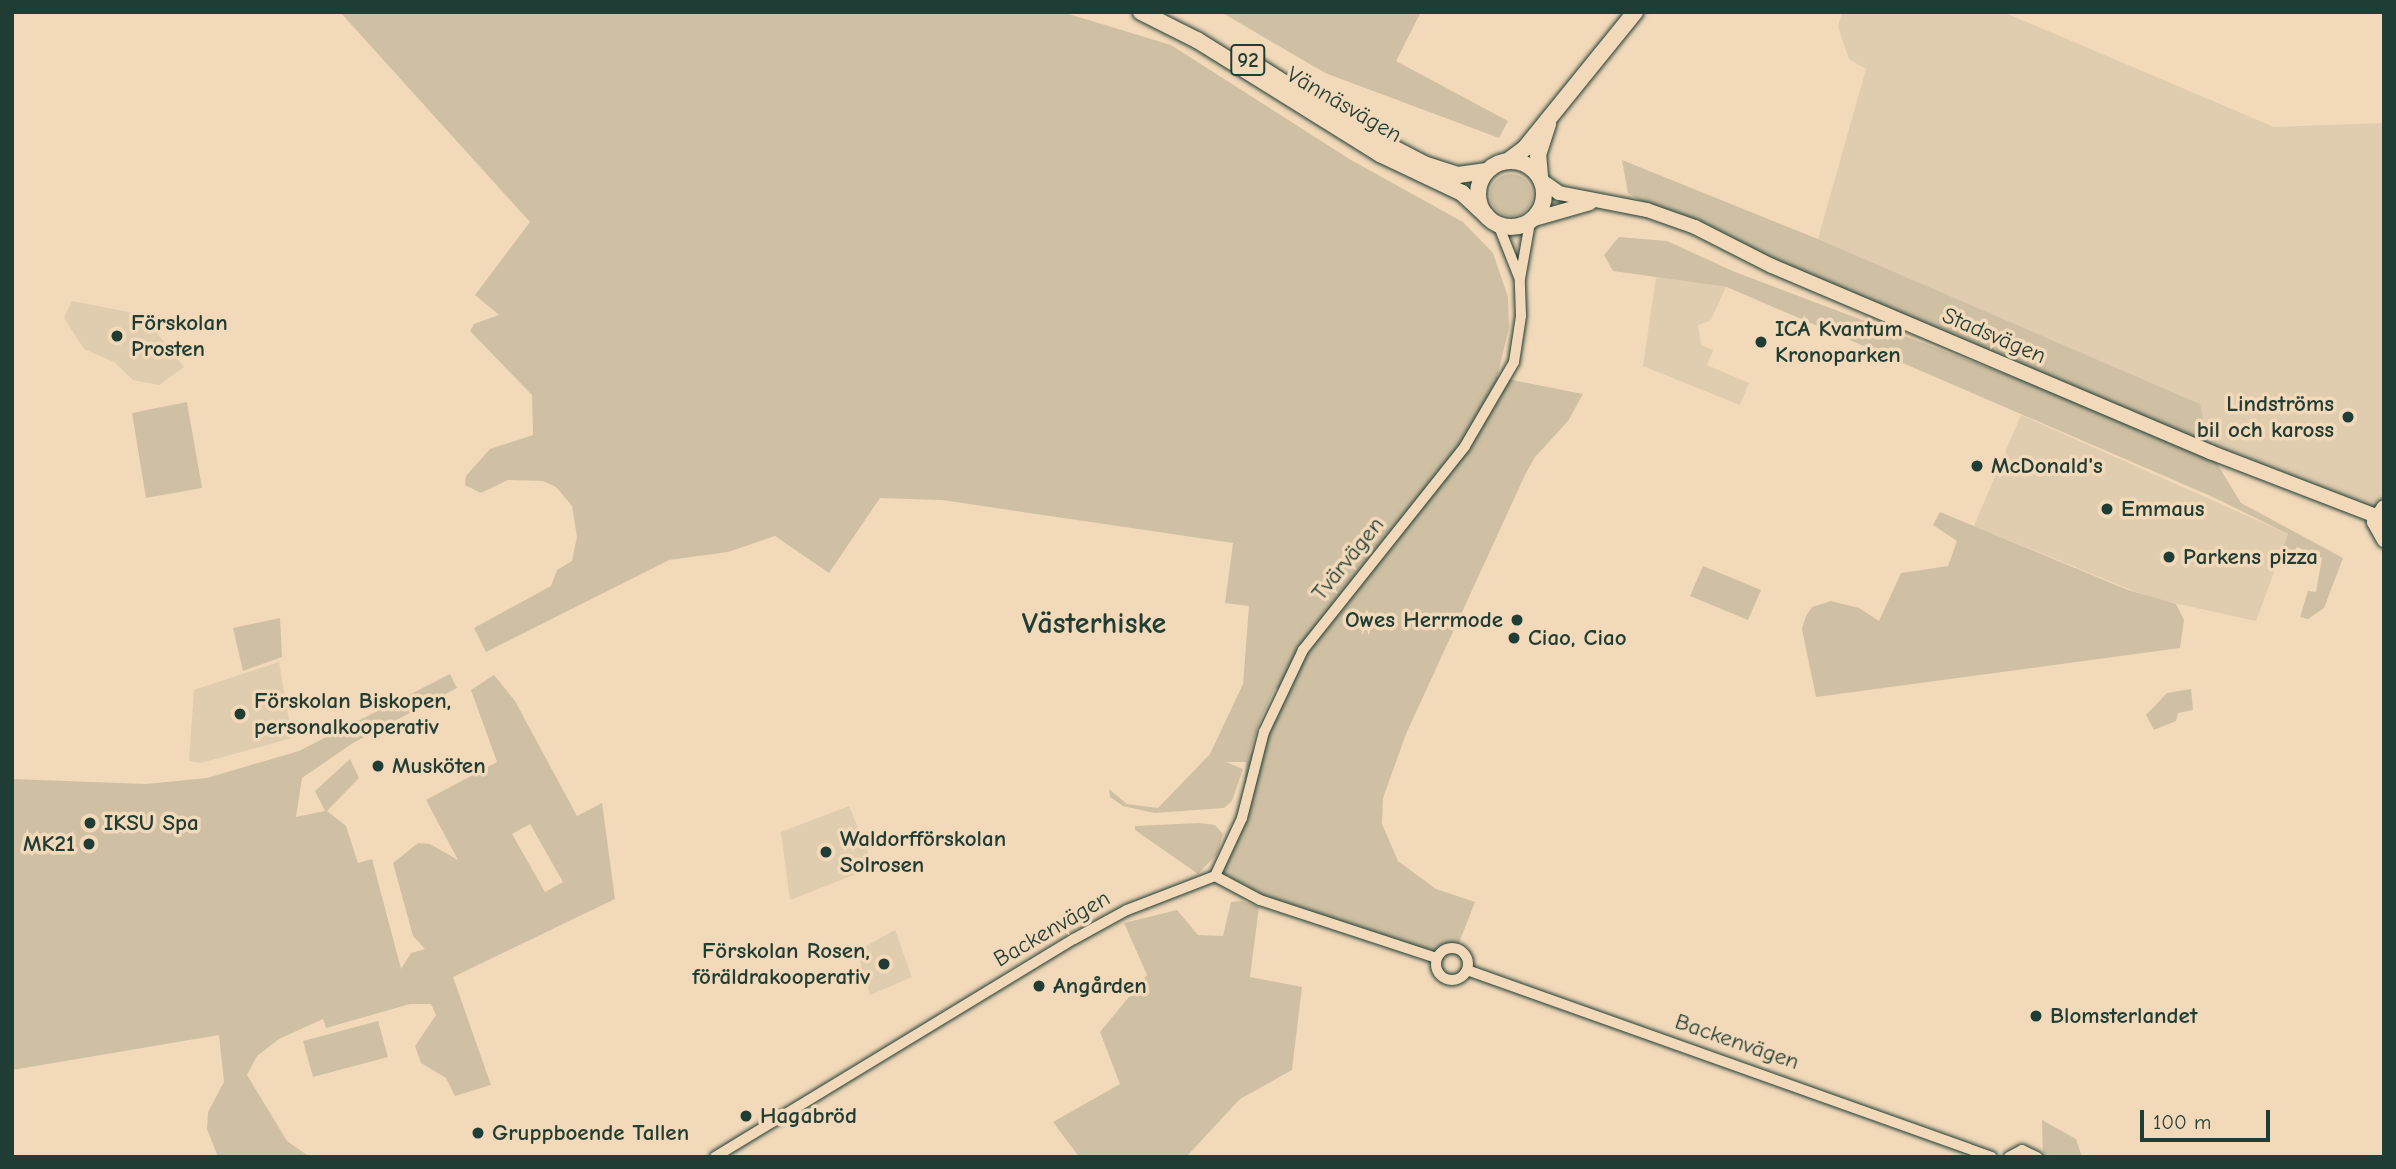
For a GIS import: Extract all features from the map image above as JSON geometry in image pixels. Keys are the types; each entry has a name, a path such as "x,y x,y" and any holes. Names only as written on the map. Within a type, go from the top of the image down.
{"highway":[{"name":"Vännäsvägen","path":"1141,12 1197,40 1357,142 1462,193 1493,220"},
{"name":"Vännäsvägen","path":"1165,12 1406,156 1458,175 1487,171"},
{"name":"92","path":"1487,171 1508,161 1550,117 1635,12"},
{"name":"92","path":"1532,220 1543,202 1538,155 1550,117"},
{"path":"1508,161 1541,178"},
{"path":"1487,171 1479,196 1493,220 1532,220"}],"main road":[{"name":"Stadsvägen","path":"1541,178 1559,193 1647,210 1695,226 1772,267 2210,452 2380,511"},
{"name":"Stadsvägen","path":"1532,220 1595,202"},
{"path":"2380,511 2375,528 2384,540"}],"street":[{"name":"Tvärvägen","path":"1493,220 1520,279"},
{"name":"Tvärvägen","path":"1215,876 1242,818 1264,732 1303,650 1465,446 1514,362 1521,316 1520,279 1532,220"},
{"name":"Backenvägen","path":"715,1157 1074,939 1127,910 1215,876 1259,900 1436,958"},
{"name":"Backenvägen","path":"1457,948 1467,957 1467,970 1458,979 1444,978 1437,970 1436,958 1443,950 1457,948"},
{"name":"Backenvägen","path":"1467,970 1992,1157"},
{"path":"2010,1157 2022,1150 2036,1157"}],"shaded area":[{"path":"340,12 1062,12 1171,45 1351,160 1463,222 1493,253 1508,297 1509,328 1497,377 1583,394 1568,421 1535,457 1525,475 1406,734 1383,798 1382,824 1398,861 1436,889 1475,902 1457,948 1443,950 1436,958 1260,900 1215,876 1242,818 1246,762 1226,762 1243,769 1232,801 1224,808 1154,813 1123,806 1110,797 1109,789 1127,804 1158,808 1210,754 1243,684 1249,606 1225,603 1233,543 942,500 880,498 829,573 775,536 728,552 669,560 486,652 474,628 551,586 557,570 572,561 577,537 572,506 556,487 543,481 508,480 481,493 465,485 466,476 490,449 533,435 532,395 470,331 474,324 499,315 475,295 530,222","holes":["1275,688 1283,690 1248,759 1258,725"]},
{"path":"1221,12 1421,12 1396,61 1508,121 1499,138 1325,73"},
{"path":"1842,12 2003,12 2274,127 2384,123 2384,507 2376,516 2210,452 2199,404 1818,239 1866,69 1849,59 1838,27"},
{"path":"1622,160 1818,239 2200,404 2210,452 2241,503 2343,558 2324,608 2308,619 2300,617 2308,591 2316,592 2322,558 2297,547 2292,555 2281,552 2288,534 2213,497 1727,287 1613,271 1604,255 1619,237 1667,241 1735,272 2185,442 1646,204 1628,193"},
{"path":"1511,174 1526,180 1532,195 1526,210 1511,216 1496,210 1490,195 1496,180"},
{"path":"1656,277 1726,287 1711,320 1698,325 1701,345 1713,350 1707,365 1749,383 1740,405 1643,366"},
{"name":"Förskolan Prosten","path":"72,301 133,313 149,323 184,367 159,385 133,380 114,362 84,349 64,318"},
{"path":"187,402 202,488 146,498 132,413"},
{"path":"2021,415 2288,534 2256,621 2151,598 1974,526"},
{"path":"1940,512 2128,590 2176,604 2184,620 2180,648 1816,697 1802,629 1812,607 1831,601 1859,608 1879,621 1901,573 1948,566 1957,541 1933,525"},
{"path":"1703,566 1761,590 1748,620 1690,596"},
{"path":"280,618 282,657 243,671 233,628"},
{"name":"Förskolan Biskopen, personalkooperativ","path":"279,662 292,738 201,763 189,761 194,690"},
{"path":"450,674 457,688 353,743 302,778 296,817 325,811 315,791 350,759 359,778 327,811 346,826 358,863 372,859 401,969 411,953 425,949 413,936 393,863 418,843 430,844 458,860 426,800 497,762 471,690 494,675 515,701 577,816 602,803 615,899 453,977 491,1085 455,1096 446,1078 421,1063 415,1046 436,1015 431,1004 410,1004 326,1028 323,1019 279,1039 257,1056 247,1075 287,1141 310,1157 218,1157 207,1129 208,1112 224,1082 219,1035 12,1070 12,779 146,784 207,778 299,751","holes":["530,824 563,882 545,892 512,834"]},
{"path":"2191,689 2193,710 2178,713 2176,721 2154,730 2146,715 2167,693"},
{"name":"Waldorfförskolan Solrosen","path":"849,806 874,867 790,900 781,832"},
{"path":"1199,823 1215,825 1223,834 1217,854 1198,874 1135,830 1135,826"},
{"path":"1241,901 1259,907 1250,977 1302,987 1292,1070 1240,1099 1186,1157 1079,1157 1053,1122 1120,1084 1100,1032 1147,975 1124,923 1177,910 1198,935 1223,936 1231,902"},
{"name":"Förskolan Rosen, föräldrakooperativ","path":"895,930 912,977 870,995 857,951"},
{"path":"378,1021 388,1057 313,1077 303,1041"},
{"path":"2042,1120 2076,1139 2082,1157 2043,1157"}],"place":[{"name":"Förskolan Prosten","path":"117,336"},
{"name":"ICA Kvantum Kronoparken","path":"1761,342"},
{"name":"Lindströms bil och kaross","path":"2348,417"},
{"name":"McDonald's","path":"1977,466"},
{"name":"Emmaus","path":"2107,509"},
{"name":"Parkens pizza","path":"2169,557"},
{"name":"Owes Herrmode","path":"1517,620"},
{"name":"Ciao, Ciao","path":"1514,638"},
{"name":"Förskolan Biskopen, personalkooperativ","path":"240,714"},
{"name":"Musköten","path":"378,766"},
{"name":"IKSU Spa","path":"90,823"},
{"name":"MK21","path":"89,844"},
{"name":"Waldorfförskolan Solrosen","path":"826,852"},
{"name":"Förskolan Rosen, föräldrakooperativ","path":"884,964"},
{"name":"Angården","path":"1039,986"},
{"name":"Blomsterlandet","path":"2036,1016"},
{"name":"Hagabröd","path":"746,1116"},
{"name":"Gruppboende Tallen","path":"478,1133"}],"district":[{"name":"Västerhiske","path":"1094,624"}]}
